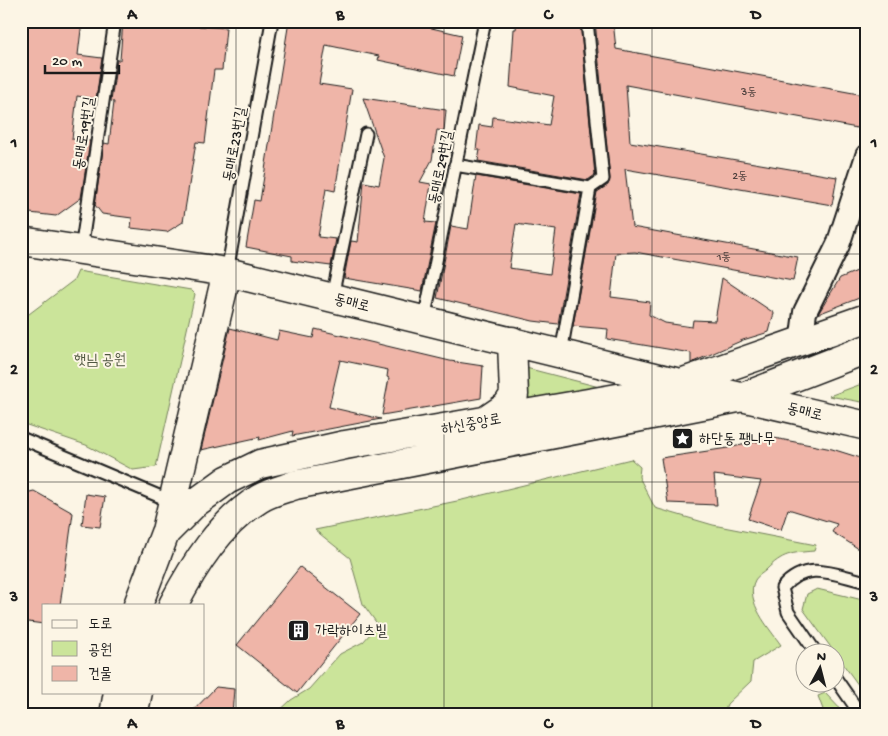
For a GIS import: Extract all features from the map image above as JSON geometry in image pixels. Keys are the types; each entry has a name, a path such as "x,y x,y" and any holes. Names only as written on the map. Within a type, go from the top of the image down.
{"street":[{"path":"805,340 802,336 804,312 838,245 867,156"},
{"name":"동매로","path":"21,241 227,272 561,352 680,383 867,426"},
{"path":"166,533 227,272"},
{"name":"하신중앙로","path":"138,604 166,533 194,504 220,484 260,464 345,445 658,391 867,318"},
{"path":"485,421 507,406 514,395 512,341"},
{"name":"하신중앙로","path":"174,604 194,566 222,530 260,499 278,491 437,456 743,397 867,349"},
{"path":"114,715 118,694"},
{"path":"133,715 138,694"}],"lane":[{"name":"동매로19번길","path":"81,250 115,21"},
{"name":"동매로23번길","path":"227,272 272,21"},
{"name":"동매로29번길","path":"424,320 485,21"},
{"path":"455,165 590,188 603,179 587,21"},
{"path":"332,297 366,134"},
{"path":"561,352 590,188"},
{"path":"21,438 173,502"},
{"path":"810,644 788,612 782,588 791,577 804,571 816,571 867,582"},
{"path":"846,693 861,715"}],"green space":[{"name":"햇님 공원","path":"78,271 191,290 195,294 156,467 133,470 86,445 21,423 21,320 74,280"},
{"path":"526,368 607,389 524,407"},
{"path":"867,382 867,403 829,396"},
{"path":"631,459 640,467 639,477 655,508 713,525 816,545 814,551 793,553 777,560 755,580 753,597 755,606 781,645 753,662 751,681 727,704 724,715 275,715 291,700 309,689 340,654 363,642 378,625 363,604 350,558 315,530 462,500"},
{"path":"817,589 867,601 867,697 846,668 846,644 828,644 803,609 807,594"},
{"path":"826,694 846,715 825,715 818,696"}],"building":[{"path":"25,21 82,21 78,55 102,58 96,99 77,96 72,139 90,141 81,198 56,216 21,212 21,56"},
{"path":"123,21 226,28 222,70 214,70 205,143 196,142 183,222 167,232 131,228 132,218 102,214 95,205 104,143 109,144 114,102 111,101 117,60 120,60"},
{"path":"289,21 401,21 462,35 454,76 378,60 379,56 326,45 319,84 352,89 335,191 326,189 318,237 336,239 331,266 292,261 292,256 246,247 254,200 260,201"},
{"path":"517,21 580,21 595,175 588,180 478,161 480,150 476,150 479,125 492,127 493,117 549,125 554,96 510,87 514,29 516,29"},
{"path":"595,21 613,21 616,49 864,95 857,128 626,85 630,142 837,177 832,205 625,169 632,227 798,257 793,281 635,252 616,253 611,297 650,302 649,315 665,323 692,327 693,320 715,321 722,278 774,313 769,332 743,340 691,363 691,353 607,339 608,329 573,326 597,192 608,185 610,179"},
{"path":"363,98 446,110 444,131 437,130 432,160 420,182 431,184 425,222 436,223 422,291 344,278 351,241 358,242 364,182 379,185 384,158"},
{"path":"476,176 581,194 558,324 533,321 437,298 451,226 468,229","holes":["516,224 556,230 550,274 509,268"]},
{"path":"867,267 867,295 818,314 840,278"},
{"path":"230,328 277,340 279,331 313,338 315,329 450,361 483,366 481,398 382,415 389,378 387,377 388,370 340,360 329,407 381,419 292,436 293,431 259,440 260,437 201,450"},
{"path":"774,438 832,449 867,460 867,554 832,532 837,524 788,509 781,530 748,519 761,481 714,475 717,505 668,503 661,458 728,448"},
{"path":"34,491 73,513 60,604 42,604 42,624 21,621 21,494"},
{"path":"86,494 105,497 100,527 82,525"},
{"name":"가락하이츠빌","path":"300,567 360,614 297,693 237,645"},
{"path":"216,687 234,689 232,715 189,715"}],"place":[{"name":"하단동 팽나무","path":"683,438"},
{"name":"가락하이츠빌","path":"299,630"}]}
